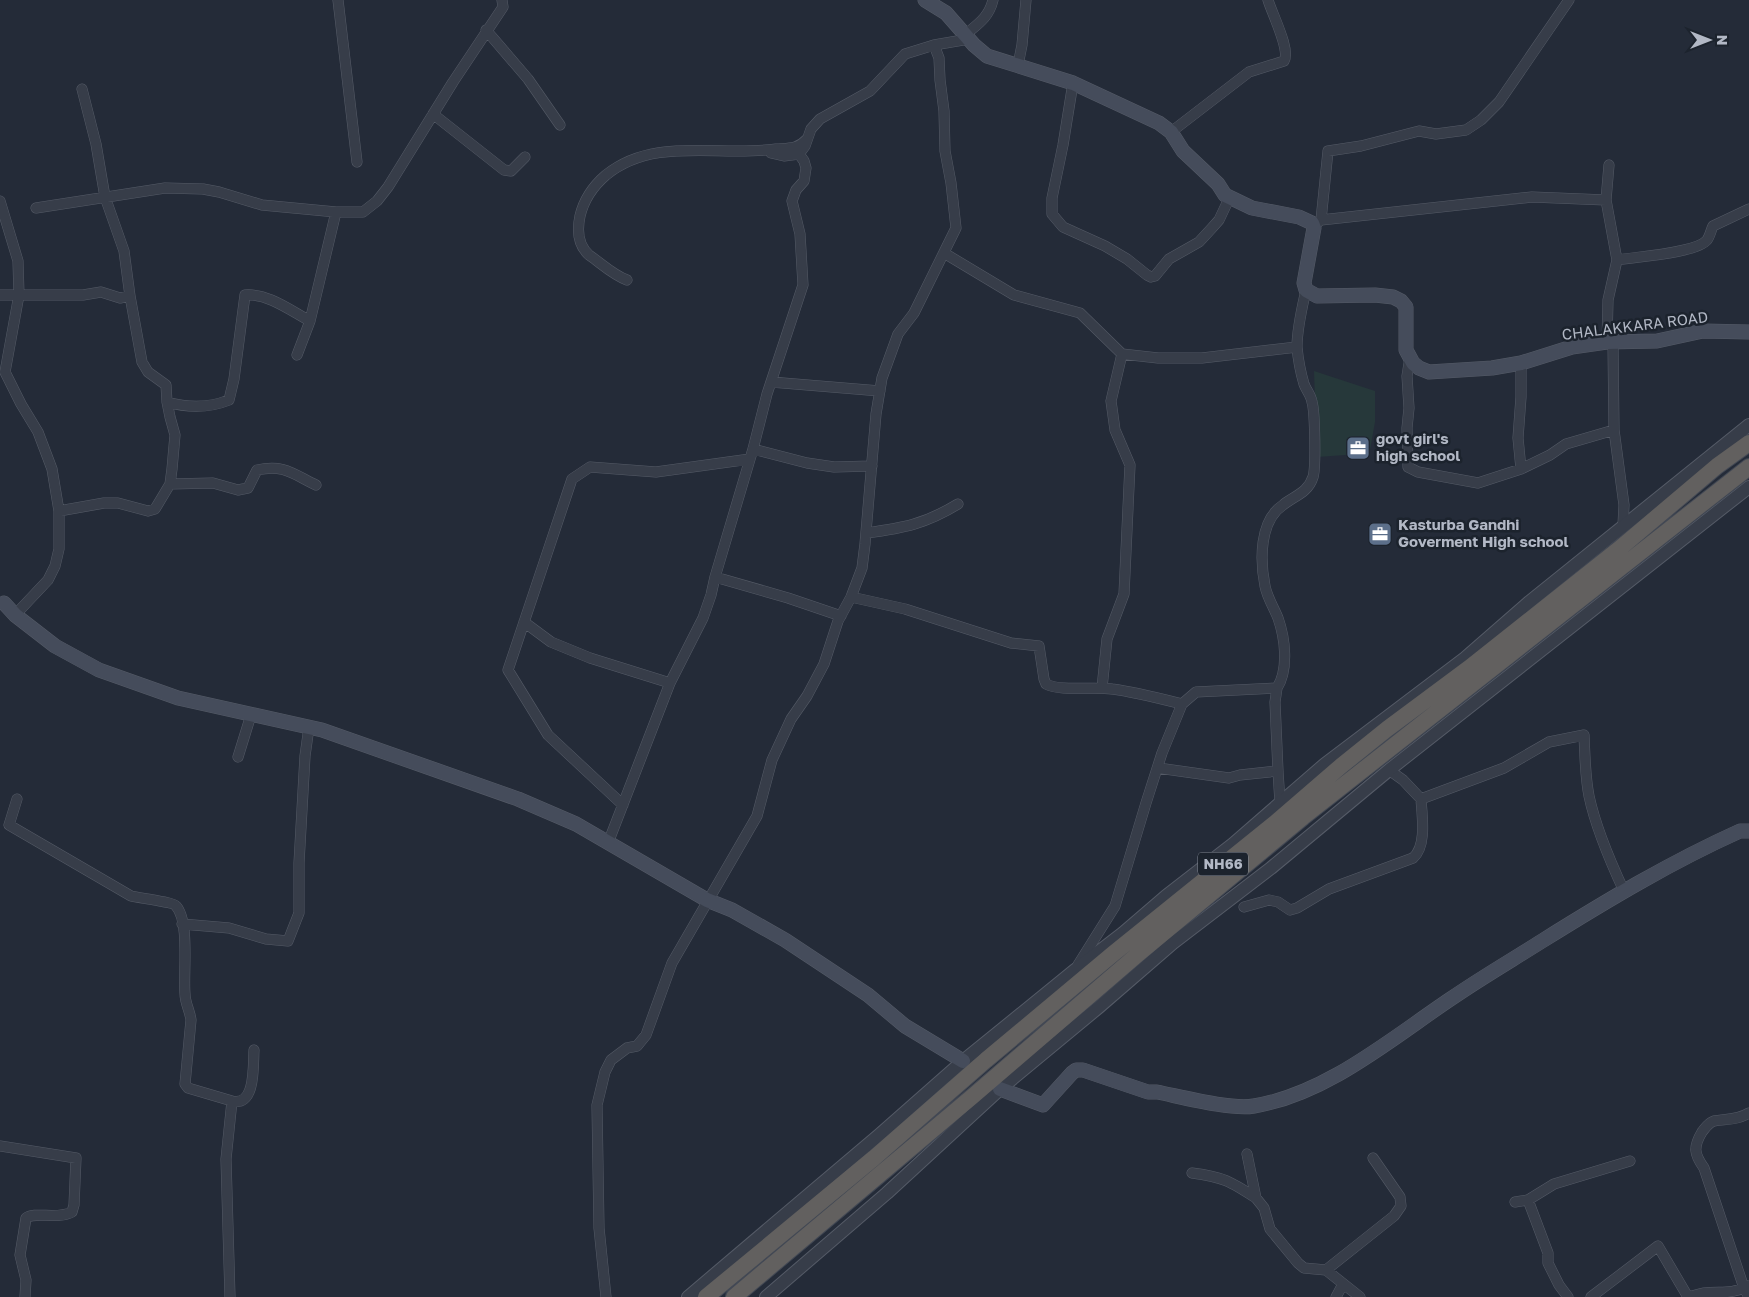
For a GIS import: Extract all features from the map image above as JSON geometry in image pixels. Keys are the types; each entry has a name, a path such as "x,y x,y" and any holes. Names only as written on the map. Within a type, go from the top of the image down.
{"highway":[{"name":"NH66","path":"706,1297 874,1158 1106,959 1275,823 1349,760 1469,668 1619,549 1717,466 1749,443"},
{"name":"NH66","path":"734,1297 1303,817 1749,467"}],"main road":[{"path":"925,0 946,13 987,56 1073,83 1159,123 1171,132 1183,151 1218,184 1225,195 1252,208 1318,223 1304,283 1306,290 1317,296 1375,295 1394,297 1401,301 1406,307 1406,350 1410,357"},
{"name":"CHALAKKARA ROAD","path":"1410,357 1419,368 1429,372 1521,363 1572,347 1657,341 1703,331 1749,332"},
{"path":"1,606 56,646 99,670 178,698 322,730 518,799 576,824 707,900 732,910 785,940 868,995 904,1026 963,1061"},
{"path":"1000,1089 1043,1105 1072,1073 1076,1070 1083,1070 1148,1092 1228,1105 1252,1107 1278,1101 1348,1070 1453,997 1624,891 1715,842 1740,831 1749,831"}],"street":[{"path":"338,0 357,162"},
{"path":"36,208 165,188 203,189 262,205 336,212 363,212 378,201 388,187 486,30 503,7 502,0"},
{"path":"762,151 784,156 798,154 805,146 812,129 820,119 870,91 905,54 967,37 986,18 993,0"},
{"path":"1018,65 1022,45 1026,0"},
{"path":"1171,132 1249,72 1284,61 1287,58 1286,47 1268,0"},
{"path":"1569,0 1499,102 1481,120 1466,130 1436,134 1419,131 1361,146 1328,151 1318,223 1532,197 1606,200"},
{"path":"486,30 528,79 560,125"},
{"path":"606,1297 599,1228 597,1105 605,1072 611,1060 627,1048 637,1046 646,1035 672,963 756,816 772,760 791,719 807,696 824,664 841,616 851,597 862,568 876,414 882,378 898,334 914,313 956,228 951,183 944,151 944,111 939,58 934,45"},
{"path":"1073,83 1052,198 1052,214 1063,228 1105,246 1127,259 1151,277 1156,276 1169,259 1199,242 1219,220 1227,203 1225,195"},
{"path":"59,511 104,503 118,503 152,511 170,484 176,435 167,402 166,385 148,372 142,362 124,250 105,197 96,144 82,90"},
{"path":"433,114 504,170 511,171 525,157"},
{"path":"628,280 616,276 585,252 579,239 582,226 582,209 589,192 619,165 637,156 655,152 762,151 793,148 802,145 807,139"},
{"path":"608,843 670,683 703,618 753,449 770,382 803,285 800,234 792,201 796,190 804,181 806,168 804,161 798,154"},
{"path":"1609,165 1606,200 1617,260 1608,300 1614,430 1624,505 1623,526"},
{"path":"0,201 18,260 19,295 5,372"},
{"path":"1617,260 1659,256 1695,247 1707,241 1713,226 1749,209"},
{"path":"297,355 310,321 336,212"},
{"path":"944,254 1014,295 1080,313 1122,354 1158,358 1202,358 1297,347"},
{"path":"1280,803 1275,702 1277,688 1285,671 1285,659 1278,620 1265,587 1263,559 1265,529 1271,517 1282,505 1296,498 1306,489 1313,478 1315,463 1312,402 1304,383 1297,347 1301,311 1306,290"},
{"path":"0,294 83,295 101,292 120,298 130,296"},
{"path":"167,402 182,406 193,406 218,404 229,400 234,379 245,296 257,296 274,301 310,321"},
{"path":"1102,688 1107,638 1124,594 1130,465 1116,430 1111,401 1122,354"},
{"path":"1410,357 1407,376 1409,408 1407,428 1408,467 1418,472 1478,483 1521,469 1550,455 1566,444 1614,430"},
{"path":"0,358 21,404 38,432 52,469 59,511 59,549 55,566 48,580 15,615"},
{"path":"1521,363 1518,438 1521,469"},
{"path":"770,382 880,391"},
{"path":"688,1297 963,1061 1233,844 1325,764 1465,658 1528,603 1749,425"},
{"path":"753,449 807,463 834,467 872,466"},
{"path":"622,805 548,734 508,670 572,479 590,467 656,472 750,459"},
{"path":"170,484 213,482 238,490 248,488 257,470 270,468 284,469 316,485"},
{"path":"766,1297 886,1193 1000,1089 1174,943 1271,868 1389,770 1749,487"},
{"path":"866,533 919,524 941,515 958,504"},
{"path":"715,577 788,598 841,616"},
{"path":"851,597 905,609 1011,643 1039,646 1046,684 1052,687 1102,688 1136,693 1182,704"},
{"path":"524,622 551,642 574,652 670,683"},
{"path":"1074,970 1116,906 1135,838 1182,704 1196,692 1277,688"},
{"path":"238,757 251,715"},
{"path":"182,924 229,928 266,939 288,941 299,913 305,756 309,727"},
{"path":"1420,799 1504,768 1549,742 1584,734 1589,797 1608,857 1624,891"},
{"path":"1158,768 1229,778 1278,771"},
{"path":"1244,907 1269,900 1278,902 1290,910 1297,908 1329,889 1413,858 1418,854 1422,839 1420,799 1403,780 1389,770"},
{"path":"17,799 4,823 132,896 152,901 169,902 176,906 182,917 185,943 184,996 190,1010 191,1020 185,1084 188,1088 232,1101 240,1101 251,1090 254,1050"},
{"path":"230,1297 226,1159 232,1101"},
{"path":"1591,1297 1658,1246 1688,1297 1705,1293 1726,1294 1747,1290 1704,1168 1697,1158 1695,1146 1706,1125 1749,1113"},
{"path":"0,1146 76,1158 72,1212 66,1216 32,1215 26,1218 20,1255 26,1280 25,1297"},
{"path":"1247,1154 1256,1198"},
{"path":"1192,1173 1216,1176 1233,1182 1256,1198 1264,1208 1270,1229 1298,1263 1308,1270 1326,1270 1394,1216 1402,1206 1400,1197 1373,1158"},
{"path":"1515,1202 1528,1200 1554,1184 1630,1161"},
{"path":"1528,1200 1548,1253 1548,1263 1568,1297"},
{"path":"1326,1270 1360,1297"},
{"path":"1336,1297 1343,1284"}],"shaded area":[{"path":"1314,371 1375,391 1375,422 1370,450 1359,454 1317,457"}],"place":[{"name":"govt girl's high school","path":"1358,448"},
{"name":"Kasturba Gandhi Goverment High school","path":"1380,534"}]}
